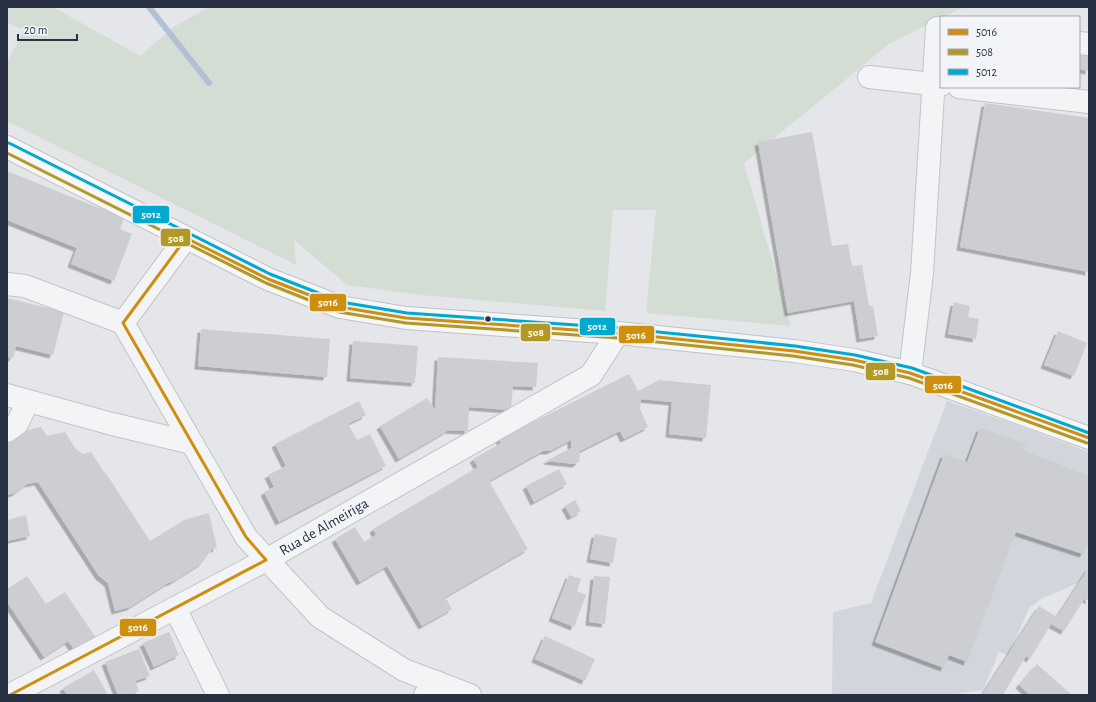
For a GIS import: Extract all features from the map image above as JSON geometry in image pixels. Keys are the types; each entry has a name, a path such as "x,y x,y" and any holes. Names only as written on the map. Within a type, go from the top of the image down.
{"main road":[{"path":"7,147 268,279 340,307 406,318 618,333 794,351 854,360 910,373 1089,438"}],"street":[{"path":"910,373 922,273 937,84 937,28 940,28"},
{"path":"869,77 937,84"},
{"path":"968,88 1089,102"},
{"path":"123,323 186,238"},
{"path":"7,284 26,286 123,323 246,537 266,560 290,583 320,617 404,670 431,689 470,695"},
{"name":"Rua de Almeiriga","path":"10,695 266,560 590,375 618,333"},
{"path":"7,395 112,424 192,443"},
{"path":"7,430 17,424 28,401"},
{"path":"175,608 218,695"}],"shaded area":[{"path":"7,7 53,7 140,56 172,28 209,7 964,7 946,16 940,16 940,18 889,44 744,163 791,326 646,313 656,210 613,210 605,311 421,295 347,285 294,240 296,265 7,121 7,62 24,30 7,22"},
{"path":"947,401 1089,452 1089,578 1041,599 1029,608 1009,655 999,652 983,690 947,695 832,695 833,612 871,603"}],"building":[{"path":"1080,35 1089,36 1089,71 1080,69"},
{"path":"985,103 1089,118 1089,272 960,247"},
{"path":"812,132 832,246 848,244 852,266 862,265 869,306 873,306 878,336 860,339 854,301 788,313 758,142"},
{"path":"7,171 124,218 120,229 132,234 114,281 71,264 77,248 7,220"},
{"path":"7,298 64,312 53,355 16,346 13,358 7,357"},
{"path":"954,302 970,306 968,317 979,319 976,339 948,334"},
{"path":"201,329 330,339 327,377 198,366"},
{"path":"1058,331 1087,343 1074,376 1044,365"},
{"path":"353,341 418,346 415,383 350,378"},
{"path":"438,357 538,363 536,387 513,386 511,410 469,407 468,431 446,430 447,431 399,459 380,426 427,398 435,410"},
{"path":"629,374 638,391 659,380 711,385 706,438 669,434 672,402 641,399 640,409 648,427 624,439 620,431 580,451 579,462 575,464 546,461 571,448 571,440 550,451 543,451 489,481 528,549 445,597 452,609 422,626 387,566 360,582 335,539 355,527 364,542 376,535 373,529 478,467 473,459 501,443 499,439"},
{"path":"359,401 366,415 348,424 357,440 370,434 386,466 279,522 264,492 274,487 268,475 286,466 275,444"},
{"path":"41,427 47,436 65,432 75,448 83,454 91,452 150,541 184,520 209,513 217,548 212,549 202,563 172,582 130,607 115,611 108,583 99,576 38,482 27,484 15,493 7,495 7,435"},
{"path":"980,428 1026,443 1022,450 1089,476 1089,542 1083,554 1016,532 967,662 949,655 944,668 875,642 944,454 967,462"},
{"path":"559,469 567,484 534,502 526,486"},
{"path":"575,500 581,511 571,517 565,506"},
{"path":"26,515 30,536 7,541 7,520"},
{"path":"595,534 617,538 613,563 590,559"},
{"path":"1089,567 1089,601 1085,598 1064,631 1051,624 1030,659 1026,656 1003,695 982,695 1039,606 1057,617"},
{"path":"569,575 581,579 577,591 586,595 574,627 552,618"},
{"path":"27,576 46,604 65,592 96,638 76,652 68,641 44,657 7,602 7,589"},
{"path":"594,576 610,577 605,624 589,622"},
{"path":"169,632 179,655 154,667 143,643"},
{"path":"545,636 595,659 585,681 535,659"},
{"path":"139,649 150,676 135,681 139,691 129,695 118,695 105,662"},
{"path":"1037,664 1072,695 1030,695 1019,685"},
{"path":"94,670 108,695 67,695 63,688"}],"waterway":[{"path":"149,7 209,83"}],"transit line":[{"name":"5012","path":"9,143 270,274 341,302 407,313 619,328 795,346 855,355 912,368 1089,433"},
{"name":"508","path":"7,153 266,283 339,312 406,323 618,338 793,356 853,365 909,378 1087,443"},
{"name":"5016","path":"186,238 268,279 340,307 406,318 618,333 794,351 854,360 910,373 1089,438"},
{"name":"5016","path":"123,323 186,238"},
{"name":"5016","path":"123,323 246,537 266,560"},
{"name":"5016","path":"10,695 266,560"}]}
